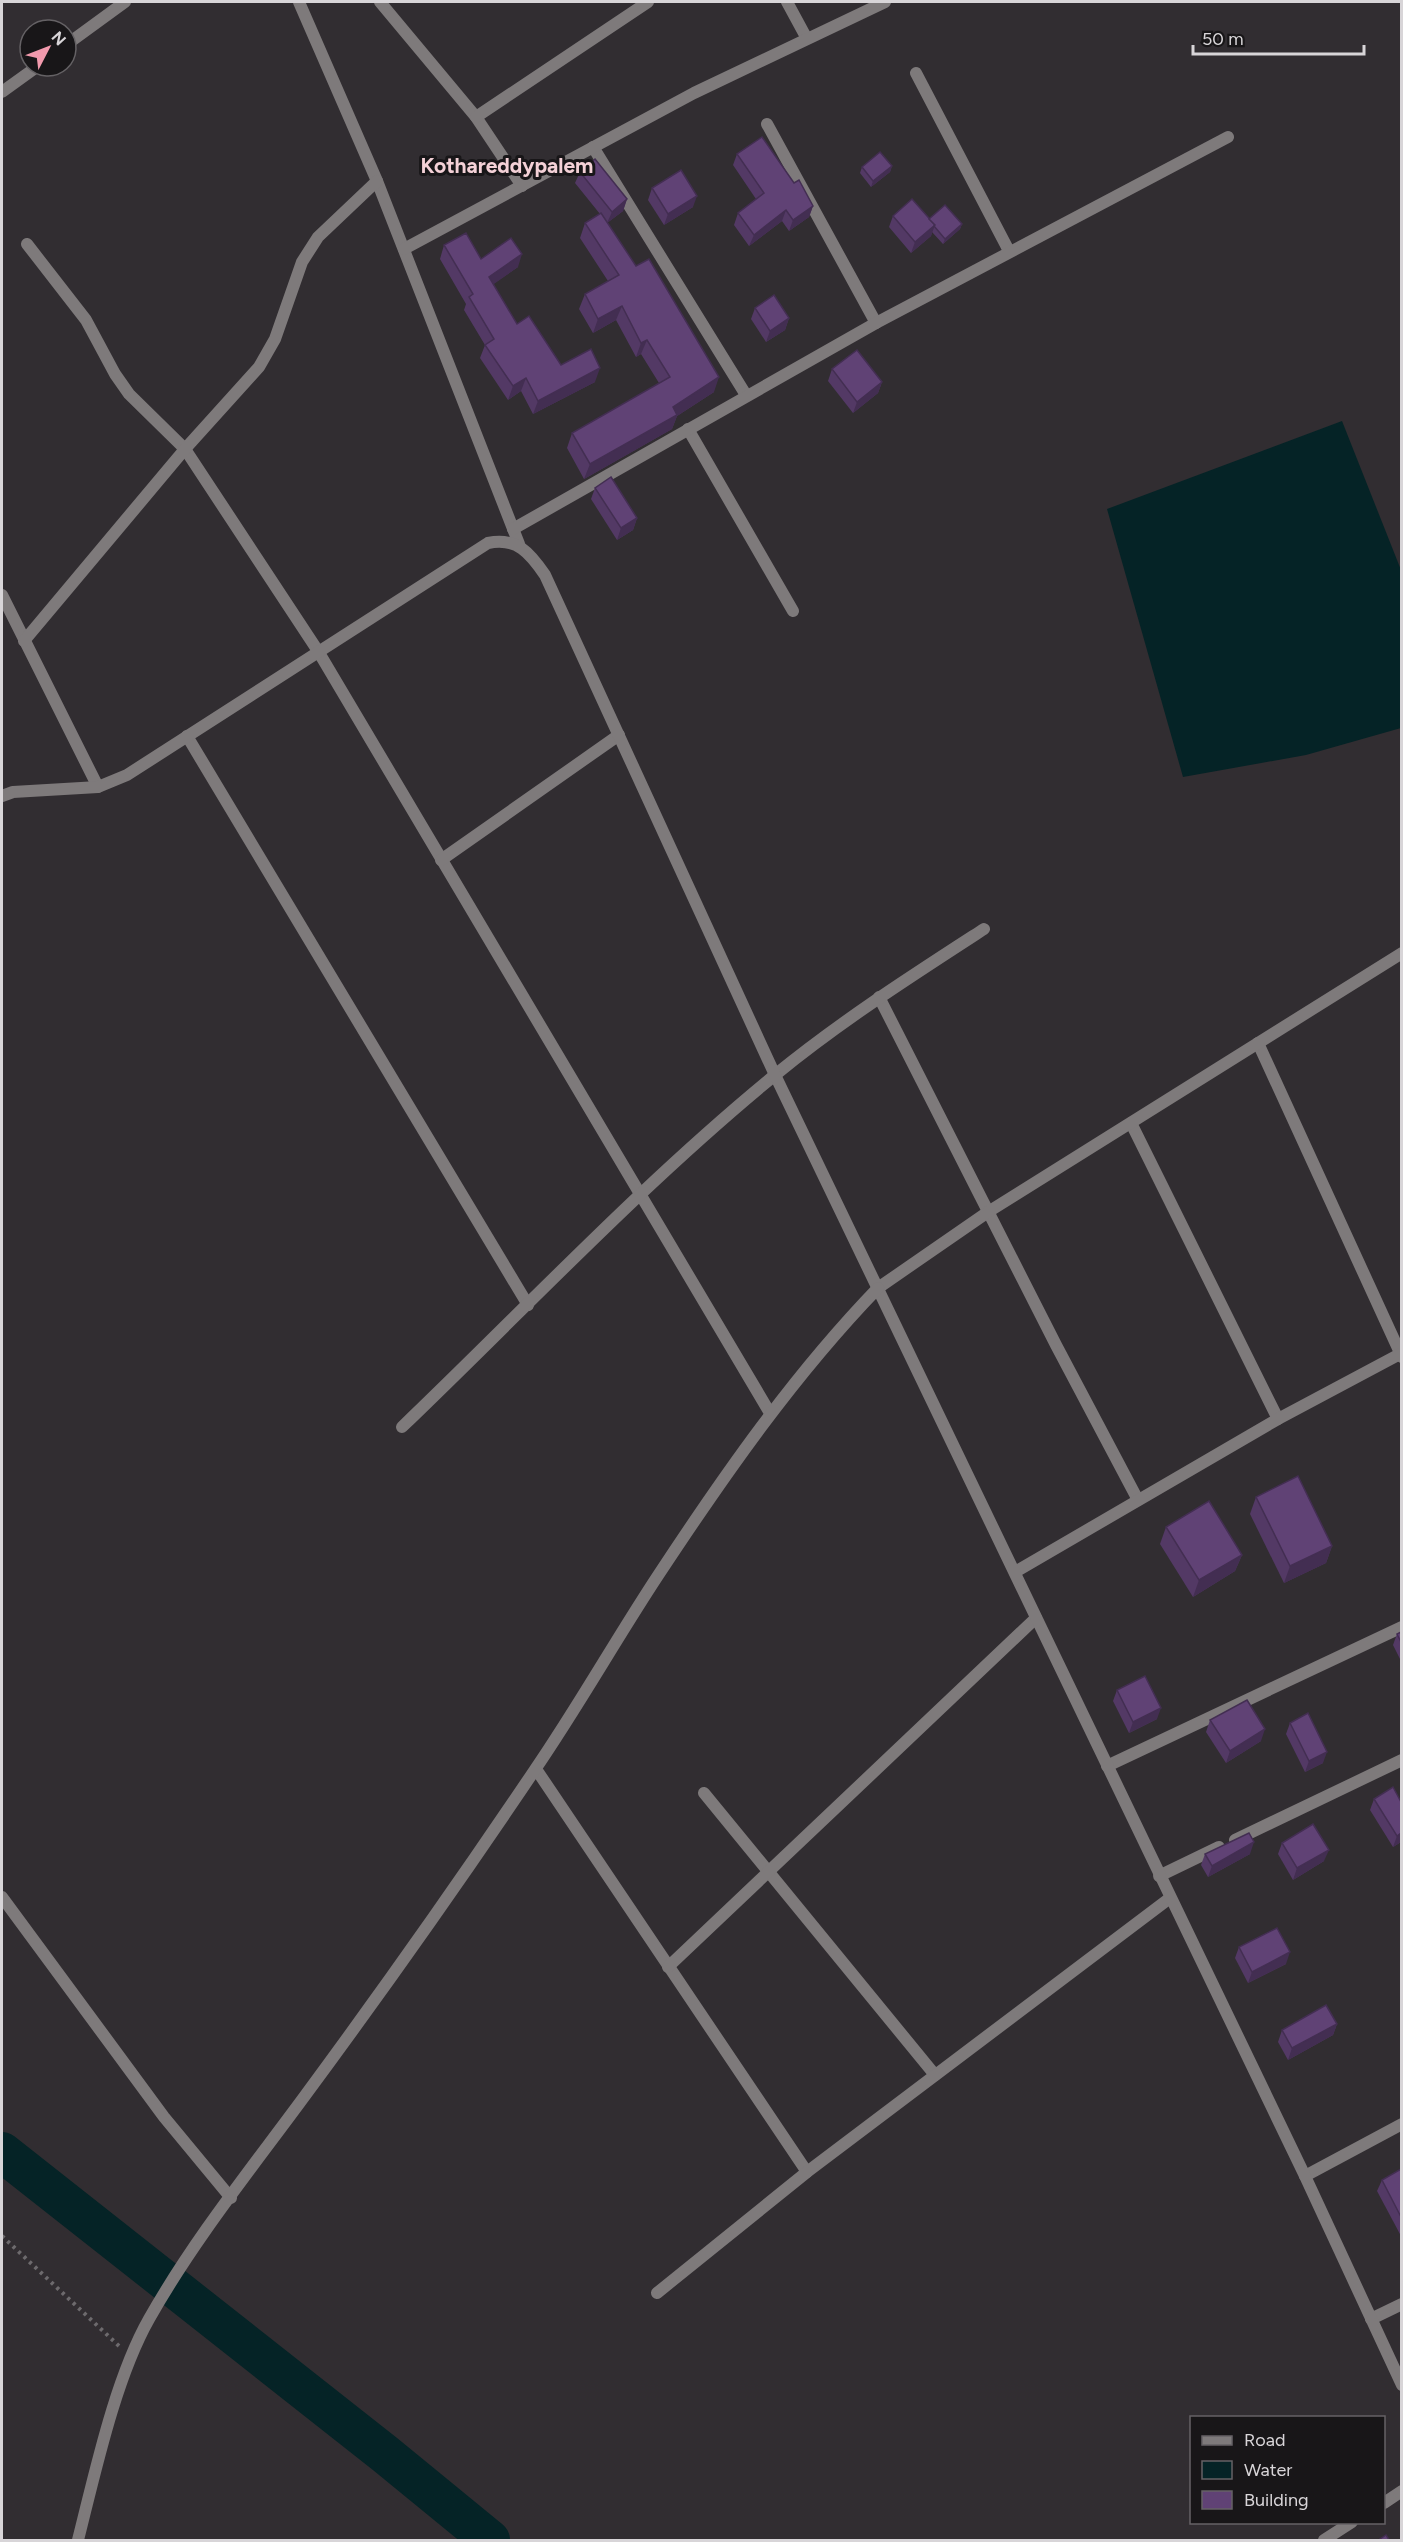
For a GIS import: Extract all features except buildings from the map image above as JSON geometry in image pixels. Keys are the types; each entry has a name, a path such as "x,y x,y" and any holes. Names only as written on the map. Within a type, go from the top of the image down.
{"street":[{"path":"78,36 125,2"},
{"path":"299,2 377,181 519,544 533,556 545,575 775,1075 1305,2176 1401,2385"},
{"path":"380,2 476,117 522,186"},
{"path":"476,117 648,2"},
{"path":"787,2 806,37"},
{"path":"404,249 593,147 806,37 885,2"},
{"path":"916,73 1009,251"},
{"path":"2,92 21,78"},
{"path":"767,124 876,323"},
{"path":"513,529 876,323 1228,137"},
{"path":"593,147 746,395"},
{"path":"24,641 185,449 259,368 275,339 302,262 318,237 377,181"},
{"path":"27,244 86,320 115,374 129,394 185,449 318,651 770,1413"},
{"path":"688,429 793,611"},
{"path":"2,796 13,792 98,788 126,775 488,543 501,540 519,544"},
{"path":"2,595 98,788"},
{"path":"441,860 619,735"},
{"path":"187,736 528,1305"},
{"path":"402,1427 639,1195 775,1075 879,997 984,929"},
{"path":"78,2541 95,2473 131,2357 148,2320 193,2251 536,1769 658,1575 770,1413 842,1325 878,1288 988,1212 1401,952"},
{"path":"879,997 1138,1500"},
{"path":"1015,1572 1278,1419 1401,1356 1258,1043"},
{"path":"1131,1123 1278,1419"},
{"path":"668,1967 770,1873 1036,1618"},
{"path":"1107,1766 1401,1627"},
{"path":"1159,1876 1401,1760"},
{"path":"536,1769 807,2172"},
{"path":"704,1793 935,2075"},
{"path":"2,1897 164,2117 231,2198"},
{"path":"657,2293 807,2172 1170,1898"},
{"path":"1305,2176 1401,2124"},
{"path":"1371,2319 1401,2304"},
{"path":"1385,2502 1401,2491"},
{"path":"1324,2541 1350,2524"}],"path":[{"path":"2,2236 131,2357"}],"water":[{"path":"1342,421 1401,570 1401,728 1306,755 1183,777 1107,509"}],"waterway":[{"path":"2,2152 385,2454 490,2540"}],"district":[{"name":"Kothareddypalem","path":"507,166"}]}
